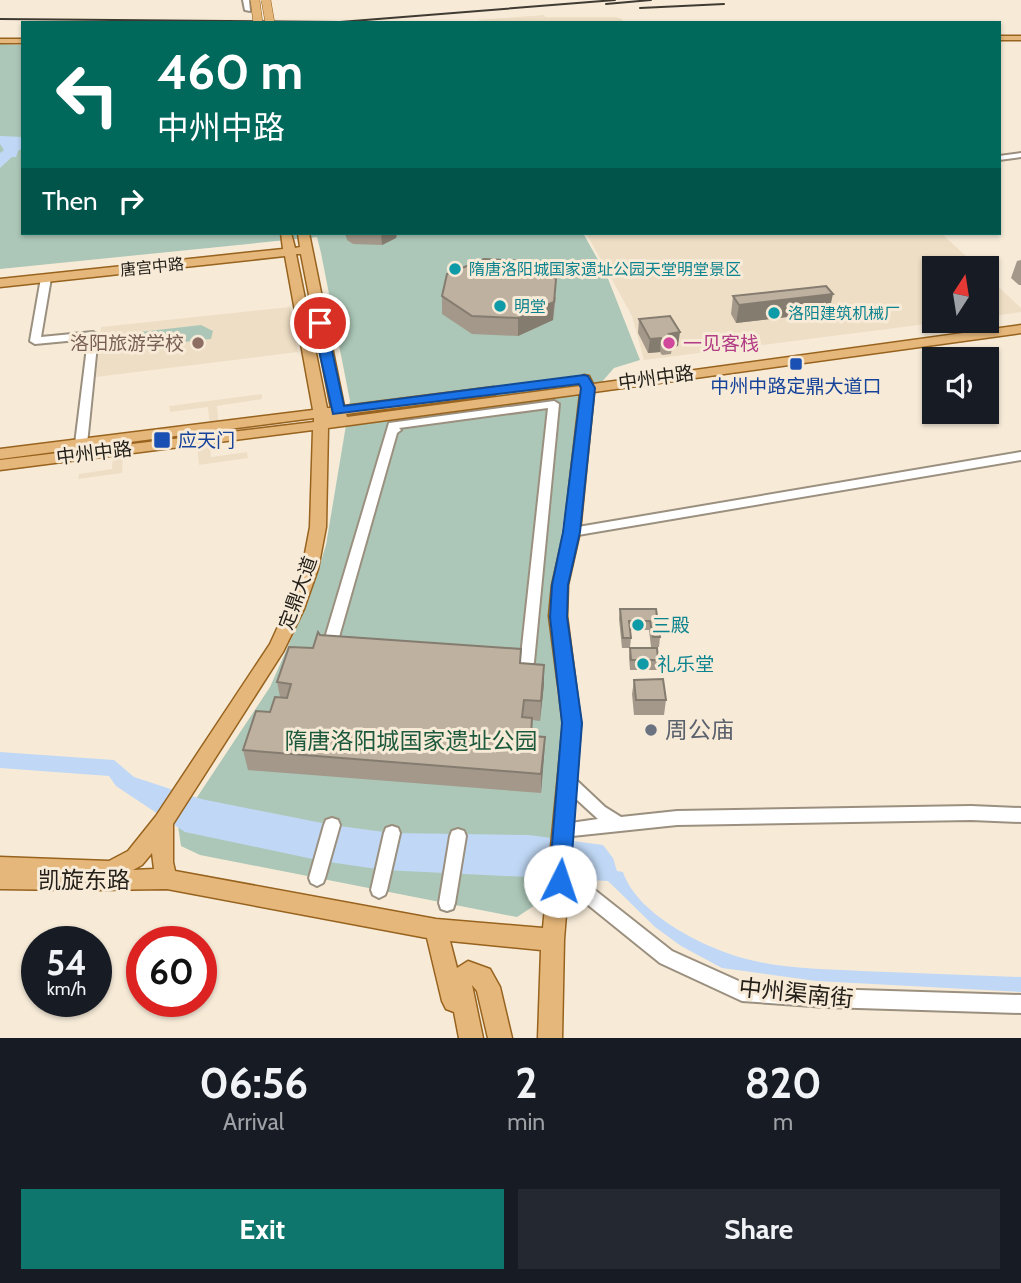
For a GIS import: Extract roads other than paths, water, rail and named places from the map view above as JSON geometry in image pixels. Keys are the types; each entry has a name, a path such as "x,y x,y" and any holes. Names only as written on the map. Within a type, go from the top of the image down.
{"main road":[{"path":"255,0 258,21"},
{"path":"266,0 270,21"},
{"path":"1001,36 1021,37"},
{"path":"0,39 21,39"},
{"name":"定鼎大道","path":"111,871 135,859 163,822 277,647 310,569 317,527 321,419 286,235"},
{"path":"303,235 340,417"},
{"name":"唐宫中路","path":"0,281 304,248"},
{"name":"唐宫中路","path":"0,281 288,250"},
{"name":"中州中路","path":"586,384 1021,322"},
{"name":"中州中路","path":"0,454 340,417 1021,328"},
{"path":"550,1038 553,940 572,723 558,617 560,585 572,532 586,384"},
{"name":"中州中路","path":"0,466 321,419"},
{"path":"163,822 163,862 167,879"},
{"name":"凯旋东路","path":"0,867 111,871"},
{"name":"凯旋东路","path":"0,879 167,879 436,929 553,940"},
{"path":"436,929 462,1038"},
{"path":"471,1038 459,983 468,972 482,977 488,987 500,1038"}],"street":[{"path":"246,0 248,10"},
{"path":"1001,156 1021,154"},
{"path":"46,278 35,341 93,335 81,444"},
{"path":"345,649 329,648 394,430 393,425 554,404 527,662 487,659"},
{"path":"572,532 1021,456"},
{"path":"567,781 599,812 621,825"},
{"path":"563,833 677,818 971,813 1021,815"},
{"path":"319,870 332,825"},
{"path":"379,890 392,833"},
{"path":"447,903 458,836"},
{"name":"中州渠南街","path":"559,888 585,892 666,957 742,992 827,998 1021,1004"}],"water":[{"path":"0,136 21,137 21,149 16,157 12,157 0,168 0,153 4,150 0,144"},
{"path":"0,752 114,760 134,777 201,799 332,825 392,833 529,835 603,845 613,858 617,871 623,872 644,904 678,930 718,950 768,964 808,968 1021,977 1021,992 816,981 722,968 681,946 655,927 608,881 384,870 322,861 185,832 116,786 109,776 0,768"}],"railway":[{"path":"352,21 615,0"},
{"path":"606,4 651,0"},
{"path":"640,8 724,4"},
{"path":"0,19 227,21"}],"place":[{"name":"隋唐洛阳城国家遗址公园天堂明堂景区","path":"455,269"},
{"name":"明堂","path":"500,306"},
{"name":"洛阳建筑机械厂","path":"774,313"},
{"name":"洛阳旅游学校","path":"198,343"},
{"name":"一见客栈","path":"669,343"},
{"name":"中州中路定鼎大道口","path":"796,364"},
{"name":"应天门","path":"162,440"},
{"name":"三殿","path":"638,625"},
{"name":"礼乐堂","path":"643,664"},
{"name":"周公庙","path":"651,730"}],"park label":[{"name":"隋唐洛阳城国家遗址公园","path":"411,741"}]}
